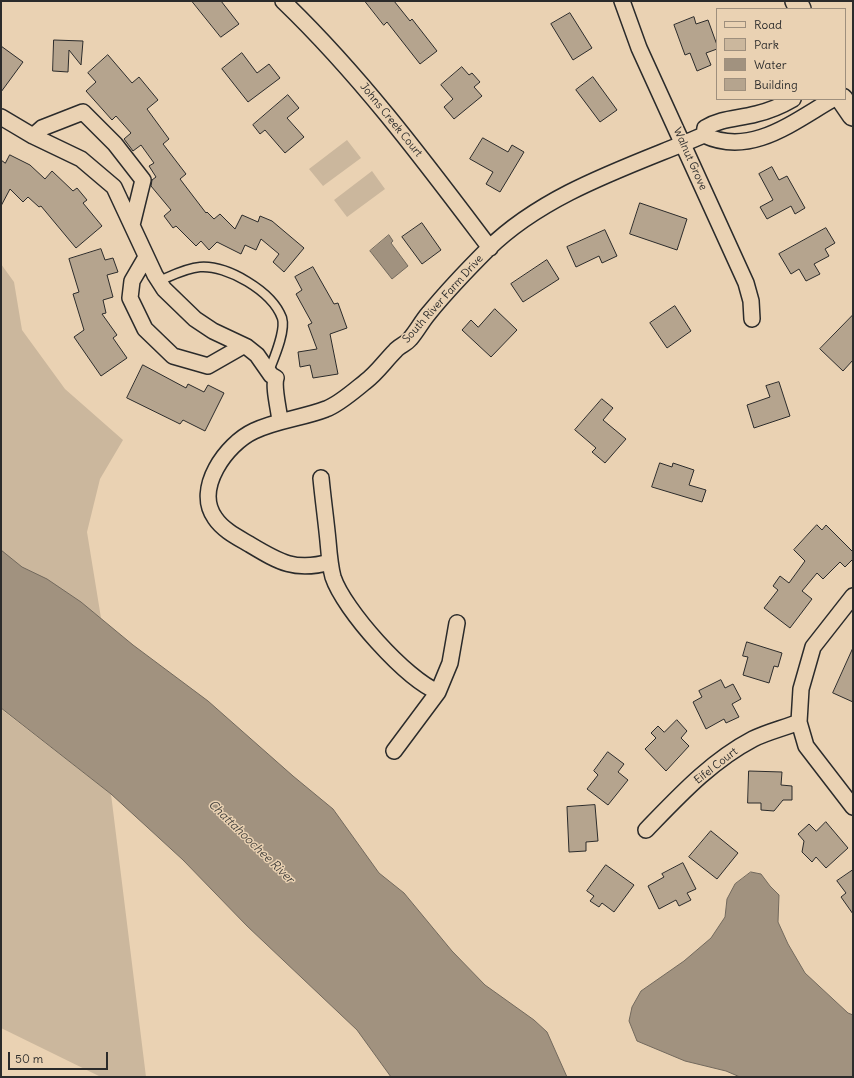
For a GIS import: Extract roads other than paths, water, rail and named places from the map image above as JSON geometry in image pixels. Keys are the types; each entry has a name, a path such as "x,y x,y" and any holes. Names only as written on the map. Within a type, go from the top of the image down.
{"main road":[{"path":"843,100 853,115"}],"street":[{"name":"Johns Creek Court","path":"283,1 324,40 365,88 413,146 490,248"},
{"name":"Walnut Grove","path":"622,1 639,48 746,283 751,301 752,319"},
{"name":"South River Farm Drive","path":"330,562 316,566 303,567 278,561 227,531 215,520 207,498 209,487 216,470 227,454 239,441 253,431 280,421 328,409 367,381 397,348 409,340 429,312 490,248 535,212 555,200 704,134 705,128 717,121 756,115 779,107 791,100"},
{"path":"704,134 716,140 728,142 760,138 831,100"},
{"path":"33,136 42,128 83,112 115,144 143,180 132,225"},
{"path":"1,117 33,136 81,159 114,187 146,257 159,281 179,305 195,319 213,331 257,354 276,378 274,384 279,401 280,421"},
{"path":"146,257 132,281 130,298 145,329 174,356 208,366 242,346"},
{"path":"321,478 330,562 333,577 339,591 367,629 407,672 430,689 438,692"},
{"path":"853,596 813,647 801,689 799,722 806,746 853,807"},
{"path":"394,751 438,692 450,663 457,623"},
{"name":"Eifel Court","path":"646,830 682,793 722,758 754,739 799,722"}],"lane":[{"path":"159,281 199,267 219,269 248,282 267,296 282,319 281,338 270,371"}],"water":[{"path":"389,235 393,241 391,243 408,266 392,279 370,251"},
{"name":"Chattahoochee River","path":"1,550 22,567 47,579 81,602 133,645 208,701 333,809 379,873 404,893 452,951 485,985 534,1020 547,1032 567,1077 391,1077 357,1030 247,926 183,860 111,794 1,708"},
{"path":"751,872 761,874 779,895 778,922 788,944 805,973 848,1013 853,1015 853,1077 740,1077 726,1071 685,1061 637,1041 629,1021 632,1007 641,991 684,961 711,938 725,917 727,899 735,884"}]}
